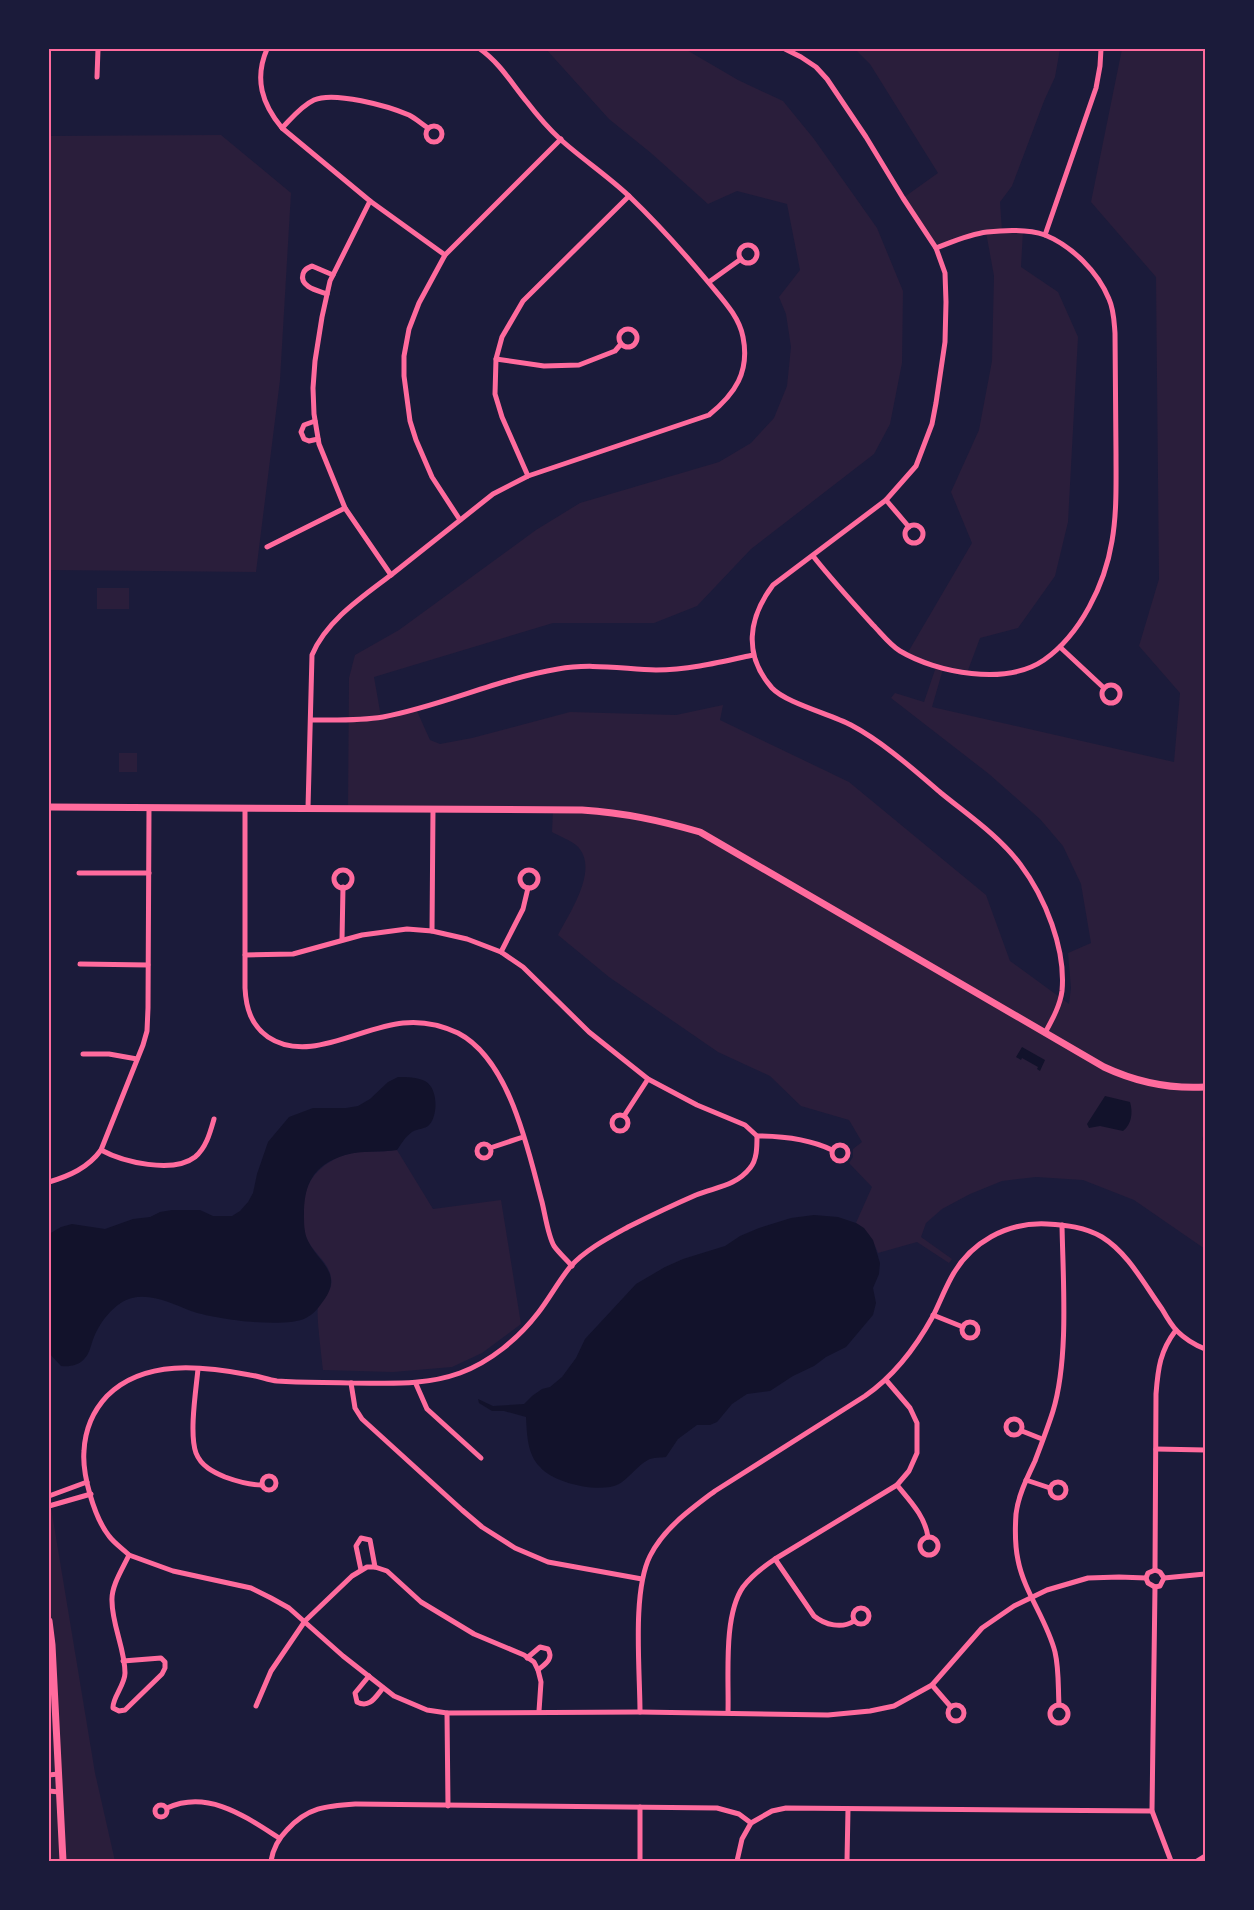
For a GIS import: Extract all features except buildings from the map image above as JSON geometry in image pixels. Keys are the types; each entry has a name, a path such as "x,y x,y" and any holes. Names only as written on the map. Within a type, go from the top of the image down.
{"main road":[{"path":"49,807 582,810 652,818 700,832 1104,1067 1127,1077 1170,1086 1205,1086"},
{"path":"49,1621 52,1646 63,1861"}],"street":[{"path":"97,77 98,49"},
{"path":"267,49 261,71 262,90 270,114 282,128 370,201 445,255"},
{"path":"308,808 312,656 325,633 359,600 493,494 528,476 709,415 734,392 742,370 743,337 738,323 727,304 687,256 629,196 561,139 527,102 503,70 480,49"},
{"path":"785,49 801,56 816,67 827,79 862,130 898,191 936,248 945,273 944,350 934,417 924,450 916,466 886,500 773,585 762,599 756,615 752,635 753,656 773,689 784,697 852,725 886,748 1000,843 1020,864 1036,889 1051,922 1059,956 1062,992 1056,1013 1045,1033"},
{"path":"1045,235 1096,88 1101,49"},
{"path":"282,128 304,106 314,100 325,97 342,98 393,109 410,116 428,128"},
{"path":"460,520 432,477 410,421 404,376 404,356 409,329 419,303 445,255 561,139"},
{"path":"528,476 502,417 495,394 496,359 502,337 523,301 629,196"},
{"path":"370,201 333,276 327,294 315,361 313,388 318,438 327,467 345,508 391,575"},
{"path":"813,556 860,611 899,650 943,669 967,673 992,674 1018,670 1043,661 1060,647 1079,624 1105,572 1116,512 1115,333 1113,312 1109,298 1096,276 1074,252 1045,235 1023,230 986,232 936,248"},
{"path":"708,282 741,259"},
{"path":"327,294 308,286 303,281 302,274 312,266 333,276"},
{"path":"496,359 544,366 579,366 615,350 621,344"},
{"path":"315,421 304,425 301,432 304,439 309,441 318,438"},
{"path":"886,500 909,527"},
{"path":"266,546 345,508"},
{"path":"1060,647 1104,688"},
{"path":"311,720 348,720 390,715 416,709 490,684 559,668 596,666 666,669 698,667 753,656"},
{"path":"49,1182 80,1170 95,1158 101,1150 147,1030 149,808"},
{"path":"245,808 246,997 249,1012 260,1031 284,1045 307,1048 378,1027 404,1022 422,1022 458,1033 477,1047 505,1088 516,1110 553,1244 572,1266"},
{"path":"432,931 433,809"},
{"path":"79,873 149,873"},
{"path":"342,940 343,887"},
{"path":"501,952 523,909 528,888"},
{"path":"246,955 293,954 362,935 407,930 432,931 467,939 501,952 523,967 589,1032 648,1079 697,1105 745,1125 757,1136 782,1136 824,1146 832,1150"},
{"path":"80,964 148,965"},
{"path":"83,1054 119,1055 137,1059"},
{"path":"624,1116 648,1079"},
{"path":"101,1150 119,1159 142,1164 176,1164 186,1162 196,1156 202,1149 214,1119"},
{"path":"757,1136 757,1150 752,1166 741,1177 727,1186 698,1194 596,1245 572,1266 537,1315 499,1352 460,1373 416,1384 351,1383 274,1380 238,1373 181,1368 155,1370 136,1376 118,1386 100,1404 89,1422 84,1442 83,1461 87,1482 100,1523 109,1536 130,1555 173,1571 251,1588 289,1608 394,1696 427,1710 447,1712 728,1712 828,1715 870,1712 894,1706 932,1685 982,1628 1014,1606 1032,1597 1047,1590 1088,1578 1146,1578"},
{"path":"490,1148 523,1137"},
{"path":"640,1712 639,1601 642,1579 650,1555 670,1528 692,1508 715,1491 865,1396 886,1380 914,1345 933,1315 959,1266 973,1249 991,1236 1011,1227 1031,1223 1084,1228 1102,1237 1117,1248 1129,1262 1176,1330 1194,1344 1205,1349"},
{"path":"1059,1705 1055,1652 1045,1623 1032,1597 1018,1561 1016,1514 1026,1480 1053,1410 1059,1382 1063,1306 1062,1225"},
{"path":"933,1315 963,1327"},
{"path":"1155,1570 1158,1366 1167,1342 1176,1330"},
{"path":"198,1368 193,1433 196,1453 202,1463 214,1472 232,1479 262,1484"},
{"path":"728,1712 730,1628 734,1605 742,1588 749,1579 775,1559 897,1485 909,1471 915,1459 918,1444 916,1419 910,1408 886,1380"},
{"path":"351,1383 355,1408 362,1419 482,1527 515,1548 548,1562 642,1579"},
{"path":"416,1384 427,1409 481,1458"},
{"path":"1022,1431 1042,1439"},
{"path":"1156,1449 1205,1450"},
{"path":"1026,1480 1050,1488"},
{"path":"49,1496 87,1482"},
{"path":"897,1485 919,1512 928,1537"},
{"path":"49,1506 91,1494"},
{"path":"360,1570 356,1546 361,1538 370,1540 375,1567"},
{"path":"123,1660 161,1658 165,1662 165,1668 162,1674 125,1710 115,1711 112,1704 124,1680 123,1660 112,1600 116,1584 130,1555"},
{"path":"775,1559 810,1612 819,1621 842,1625 850,1624 854,1621"},
{"path":"256,1706 271,1671 304,1621 352,1576 366,1567 375,1567 387,1571 421,1602 474,1634 534,1662 538,1670 540,1682 539,1711"},
{"path":"1146,1578 1150,1572 1155,1570"},
{"path":"1155,1570 1160,1572 1164,1578"},
{"path":"1164,1578 1205,1574"},
{"path":"1146,1578 1148,1583 1155,1587 1160,1586 1164,1578"},
{"path":"1155,1587 1152,1811 1171,1861"},
{"path":"527,1658 540,1647 548,1649 550,1654 549,1660 538,1670"},
{"path":"369,1676 355,1693 357,1702 363,1705 369,1703 383,1688"},
{"path":"932,1685 951,1706"},
{"path":"447,1712 448,1806"},
{"path":"49,1774 58,1774"},
{"path":"49,1791 59,1792"},
{"path":"167,1808 177,1803 191,1802 220,1805 230,1808 279,1838"},
{"path":"271,1861 279,1838 298,1818 312,1811 330,1806 356,1804 717,1808 739,1814 751,1823"},
{"path":"640,1807 640,1861"},
{"path":"738,1861 742,1839 751,1823 772,1811 786,1808 1152,1811"},
{"path":"847,1861 848,1809"},
{"path":"1197,1861 1205,1856"}],"shaded area":[{"path":"546,49 685,49 738,80 783,101 814,139 877,228 903,291 902,363 890,424 874,454 751,549 697,606 654,623 553,623 374,677 381,717 416,709 430,740 440,744 472,738 570,712 676,715 723,705 720,720 849,782 986,895 1010,961 1069,1004 1071,988 1068,953 1091,943 1081,884 1063,846 1040,819 989,774 891,698 895,693 924,702 936,667 907,654 972,543 951,492 979,430 992,361 994,276 986,232 936,248 903,198 938,173 870,64 855,49 1060,49 1055,77 1012,186 1000,202 1002,231 1023,231 1021,267 1058,292 1078,337 1068,522 1055,576 1018,628 980,638 967,673 943,669 932,707 1174,762 1180,693 1139,646 1159,579 1156,277 1091,202 1122,49 1205,49 1205,1131 1202,1139 1205,1147 1205,1249 1134,1200 1083,1180 1036,1177 1002,1181 970,1194 942,1209 926,1223 921,1237 952,1259 949,1263 917,1242 878,1253 870,1236 856,1223 872,1187 849,1163 853,1157 853,1149 862,1142 849,1120 801,1106 770,1076 718,1052 609,977 558,935 581,890 585,865 583,854 576,845 552,832 553,810 348,809 349,678 355,655 399,630 536,530 580,503 719,462 751,443 774,418 787,386 791,347 786,314 779,297 800,270 787,204 737,191 708,204 651,153 609,119"},
{"path":"221,135 291,193 280,380 256,572 49,570 49,136"},
{"path":"97,588 129,588 129,609 97,609"},
{"path":"119,753 137,753 137,772 119,772"},
{"path":"1022,1047 1045,1060 1040,1071 1037,1069 1038,1067 1022,1058 1021,1060 1016,1057"},
{"path":"398,1077 419,1079 429,1084 435,1101 433,1120 426,1127 410,1134 397,1150 345,1155 325,1164 312,1177 304,1204 305,1231 308,1241 327,1269 331,1282 324,1300 306,1318 282,1323 249,1322 201,1314 155,1298 132,1298 114,1308 104,1319 88,1354 78,1364 61,1366 49,1353 49,1234 61,1227 72,1224 105,1229 133,1219 150,1217 160,1212 172,1210 200,1210 213,1216 232,1216 240,1211 248,1202 253,1193 257,1174 268,1142 289,1117 313,1108 358,1106 370,1099 388,1082"},
{"path":"1105,1096 1130,1102 1131,1118 1123,1131 1100,1126 1089,1128 1087,1124"},
{"path":"397,1150 433,1209 501,1200 521,1324 482,1353 452,1367 393,1372 323,1370 318,1328 318,1308 331,1287 331,1278 324,1262 305,1235 305,1194 309,1184 321,1168 339,1157 359,1152"},
{"path":"814,1215 838,1217 856,1223 864,1228 873,1240 880,1263 879,1274 873,1288 876,1303 873,1315 846,1347 770,1391 747,1394 732,1404 717,1422 710,1425 697,1425 678,1439 666,1457 648,1460 619,1484 611,1487 589,1487 566,1482 546,1473 532,1456 527,1437 526,1417 504,1411 492,1411 479,1403 478,1399 493,1406 524,1404 542,1389 550,1387 562,1377 576,1358 585,1339 636,1284 665,1267 683,1259 725,1246 740,1236 759,1228 791,1218"},
{"path":"49,1495 95,1773 115,1861 49,1861"}]}
